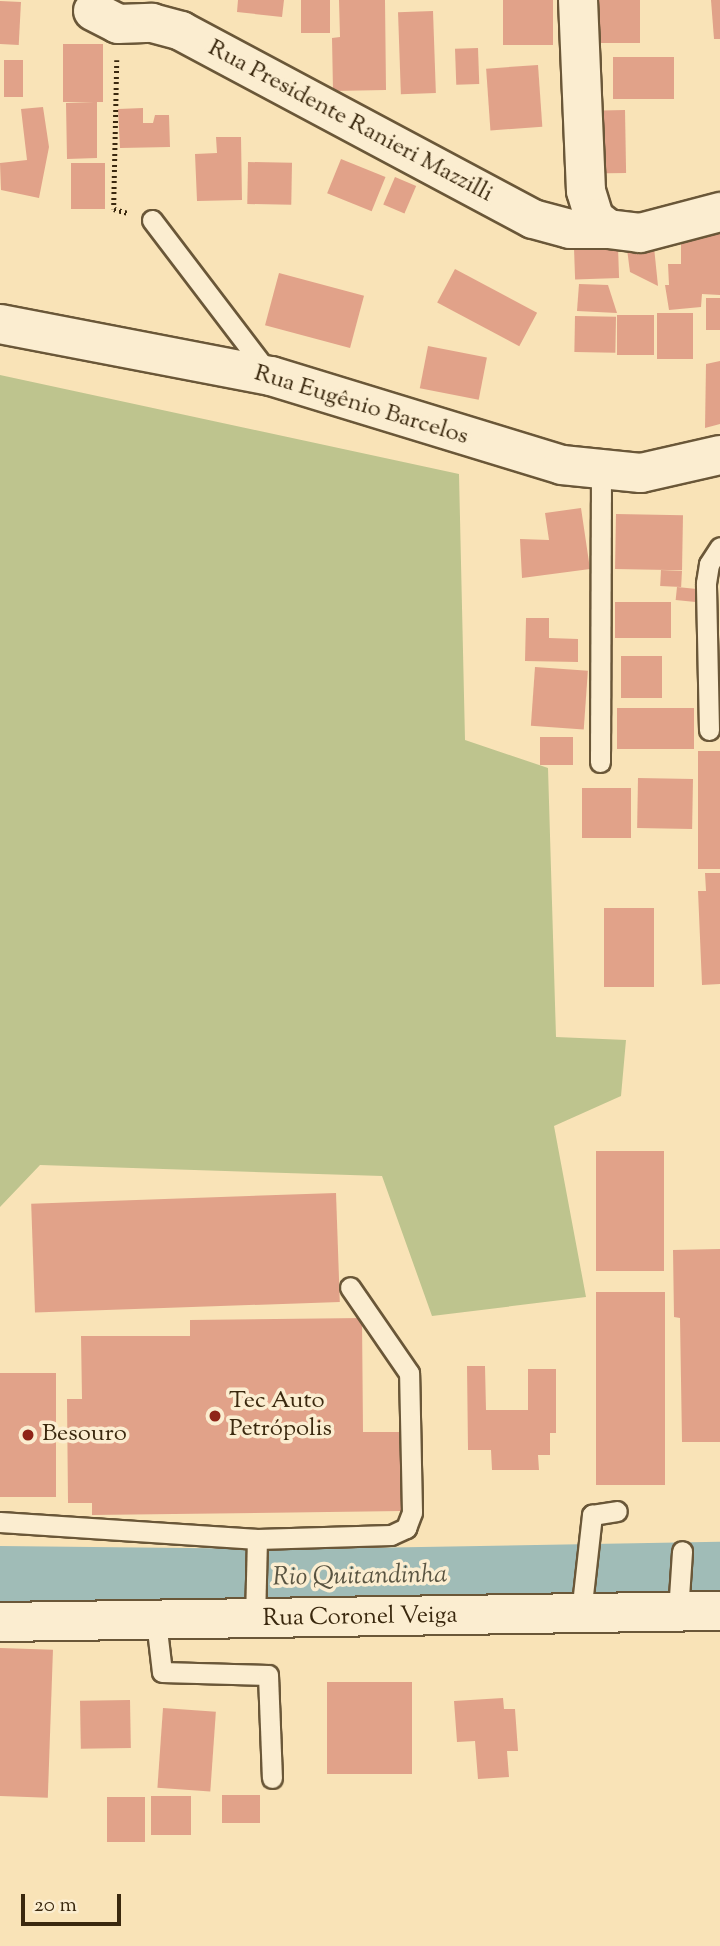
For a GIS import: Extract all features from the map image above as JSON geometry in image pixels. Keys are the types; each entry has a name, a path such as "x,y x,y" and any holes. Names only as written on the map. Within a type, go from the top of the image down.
{"street":[{"path":"578,0 586,191 594,218 608,229"},
{"name":"Rua Presidente Ranieri Mazzilli","path":"105,18 152,23 181,31 533,219 570,229 608,229 640,233 720,212"},
{"name":"Rua Eugênio Barcelos","path":"0,324 271,376 518,454 601,470 640,473 720,455"},
{"name":"Rua Coronel Veiga","path":"0,1622 254,1620 583,1600 679,1598 720,1611"}],"lane":[{"path":"152,220 271,376"},
{"path":"600,762 601,470"},
{"path":"709,730 706,583 709,564 720,547"},
{"path":"0,1522 257,1539 391,1535 407,1528 412,1512 409,1373 350,1287"},
{"path":"583,1600 592,1515 617,1511"},
{"path":"254,1620 257,1539"},
{"path":"679,1598 682,1552"},
{"path":"156,1621 162,1672 268,1675 272,1778"}],"path":[{"path":"105,18 114,209 152,220"}],"green space":[{"path":"0,375 459,474 465,740 548,768 556,1037 626,1040 621,1096 554,1126 586,1297 432,1316 382,1176 40,1165 0,1207"}],"building":[{"path":"238,0 284,0 282,17 237,12"},
{"path":"301,0 330,0 330,33 301,33"},
{"path":"339,0 385,0 386,90 333,91 332,38 340,37"},
{"path":"503,0 553,0 553,45 503,45"},
{"path":"589,0 640,0 640,43 589,43"},
{"path":"711,0 720,0 720,39 714,39"},
{"path":"0,1 21,2 19,45 0,44"},
{"path":"433,11 436,93 401,94 398,12"},
{"path":"63,44 103,44 103,102 97,102 97,158 67,159 66,103 94,102 63,102"},
{"path":"478,48 479,84 456,85 455,49"},
{"path":"613,57 674,57 674,99 613,99"},
{"path":"4,60 23,60 23,97 4,97"},
{"path":"538,65 542,127 490,130 486,69"},
{"path":"43,107 49,147 39,198 1,190 0,163 27,160 21,109"},
{"path":"143,108 143,123 153,123 155,115 169,115 170,147 120,148 118,109"},
{"path":"625,110 626,173 590,174 589,111"},
{"path":"216,137 241,137 242,200 197,201 195,154 217,153"},
{"path":"341,159 386,177 372,211 327,193"},
{"path":"248,162 292,163 291,205 247,204"},
{"path":"71,163 105,163 105,209 71,209"},
{"path":"395,177 416,186 404,214 383,205"},
{"path":"720,233 720,295 702,294 701,307 669,310 665,285 669,285 668,264 681,264 681,236"},
{"path":"618,247 619,278 575,280 574,249"},
{"path":"654,247 658,286 630,272 627,249"},
{"path":"455,269 537,313 519,346 437,303"},
{"path":"279,273 364,296 350,348 265,325"},
{"path":"579,284 608,285 617,313 577,311"},
{"path":"706,298 720,298 720,330 706,330"},
{"path":"657,313 693,313 693,359 657,359"},
{"path":"617,315 654,315 654,355 617,355"},
{"path":"575,316 616,317 615,353 574,352"},
{"path":"428,346 487,357 479,400 420,388"},
{"path":"720,361 720,424 705,428 706,364"},
{"path":"581,508 590,569 522,578 520,539 549,540 545,513"},
{"path":"616,514 683,515 682,570 615,569"},
{"path":"661,570 682,571 681,587 660,586"},
{"path":"677,587 697,589 696,602 676,600"},
{"path":"615,602 671,602 671,638 615,638"},
{"path":"526,618 549,618 549,638 578,639 578,662 525,661"},
{"path":"621,656 662,656 662,698 621,698"},
{"path":"535,667 588,671 584,730 531,726"},
{"path":"617,708 694,708 694,749 617,749"},
{"path":"540,737 573,737 573,765 540,765"},
{"path":"698,751 720,751 720,869 698,869"},
{"path":"638,778 693,779 692,829 637,828"},
{"path":"582,788 631,788 631,838 582,838"},
{"path":"705,873 720,873 720,984 702,985 698,891 706,891"},
{"path":"604,908 654,908 654,987 604,987"},
{"path":"596,1151 664,1151 664,1271 596,1271"},
{"path":"336,1193 340,1302 35,1313 31,1204"},
{"path":"720,1249 720,1442 682,1442 680,1318 674,1317 673,1250"},
{"path":"596,1292 665,1292 665,1485 596,1485"},
{"name":"Tec Auto Petrópolis","path":"362,1318 363,1432 400,1432 402,1511 92,1515 92,1503 68,1503 67,1399 82,1399 81,1336 190,1336 190,1320"},
{"path":"467,1366 485,1366 486,1410 528,1410 528,1369 556,1369 556,1433 550,1433 550,1455 538,1455 539,1470 492,1470 491,1450 468,1450"},
{"name":"Besouro","path":"0,1373 56,1373 56,1497 0,1497"},
{"path":"0,1648 53,1650 48,1798 0,1796"},
{"path":"327,1682 412,1682 412,1774 327,1774"},
{"path":"503,1698 504,1709 515,1709 518,1751 507,1751 509,1777 478,1779 475,1741 457,1742 454,1701"},
{"path":"130,1700 131,1748 81,1749 80,1701"},
{"path":"163,1708 216,1712 210,1792 157,1788"},
{"path":"222,1795 260,1795 260,1823 222,1823"},
{"path":"151,1796 191,1796 191,1835 151,1835"},
{"path":"107,1797 145,1797 145,1842 107,1842"}],"waterway":[{"name":"Rio Quitandinha","path":"0,1576 303,1579 720,1572"}],"place":[{"name":"Tec Auto Petrópolis","path":"215,1416"},
{"name":"Besouro","path":"28,1435"}]}
